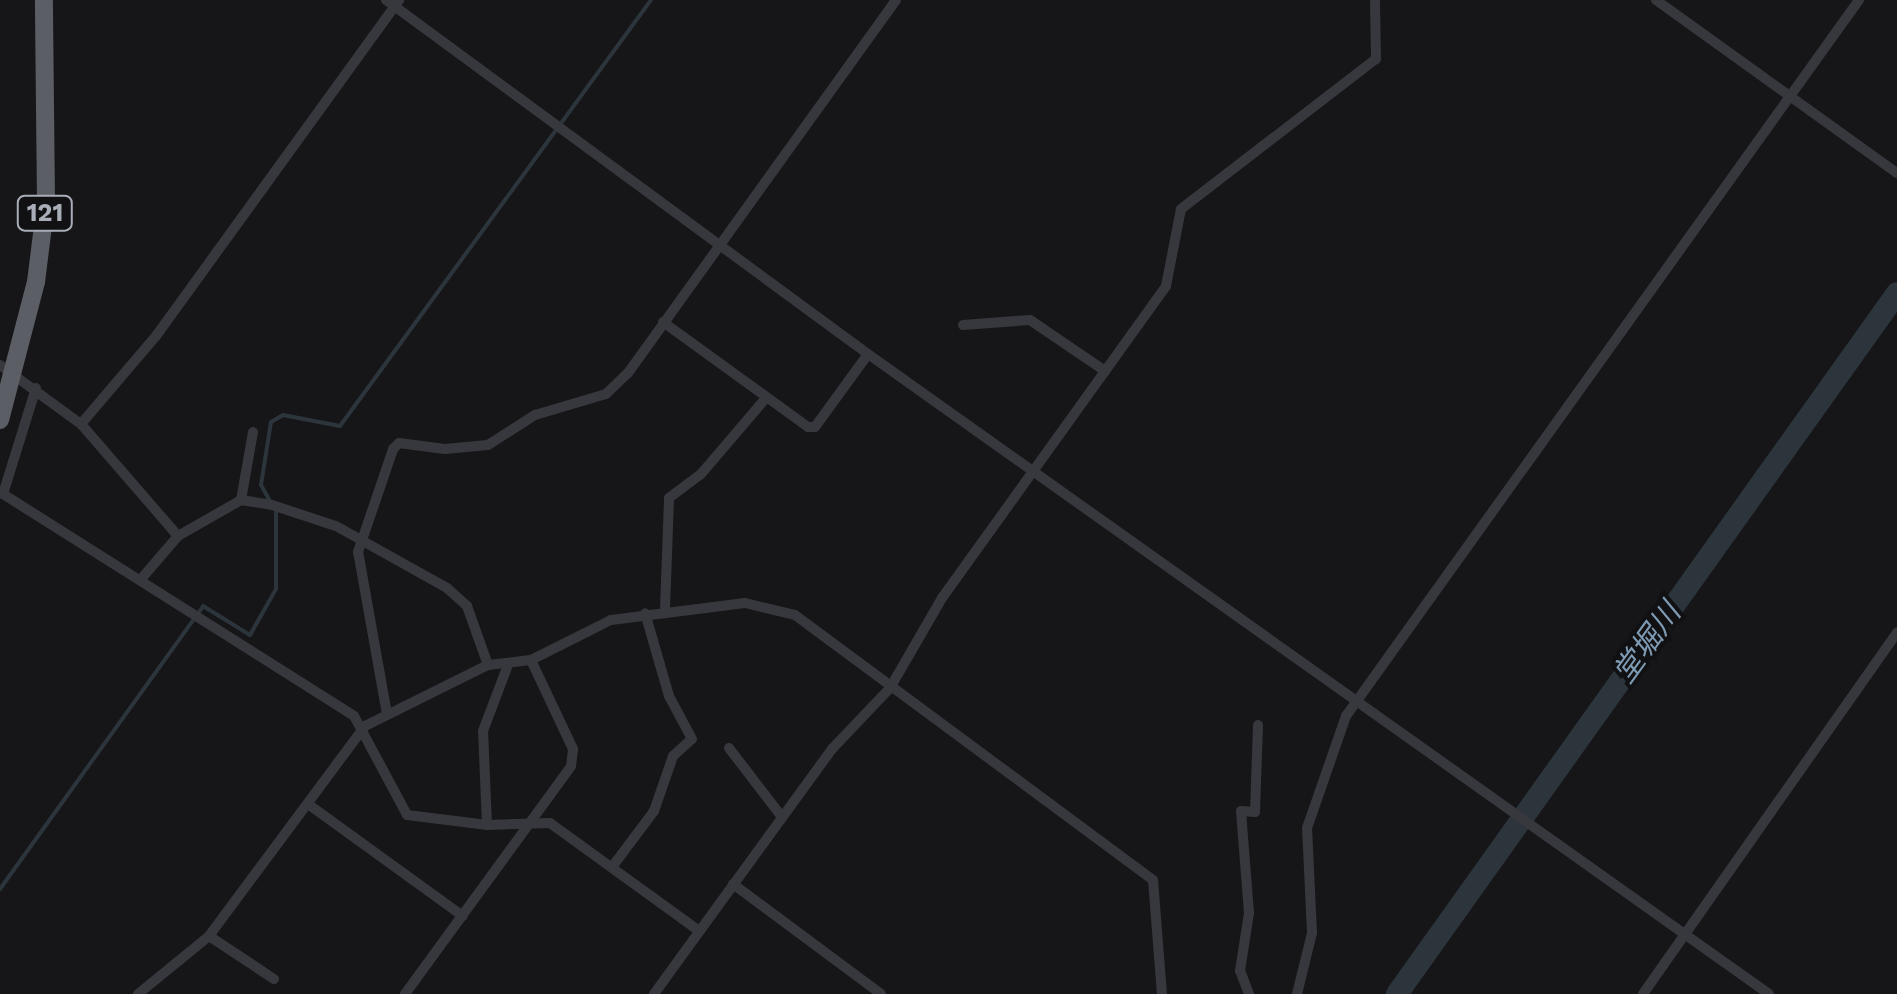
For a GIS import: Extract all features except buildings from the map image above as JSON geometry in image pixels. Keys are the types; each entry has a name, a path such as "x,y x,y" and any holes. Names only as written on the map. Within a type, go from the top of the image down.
{"highway":[{"name":"121","path":"0,420 7,369 46,202 44,0"}],"street":[{"path":"388,714 358,552 399,443 445,449 488,445 535,414 606,394 896,0"},
{"path":"654,994 832,749 890,688 942,598 1173,272 1182,209 1376,59 1374,0"},
{"path":"1656,0 1897,173"},
{"path":"1297,994 1312,933 1307,828 1358,697 1859,0"},
{"path":"81,424 156,336 393,2 868,354 1358,697 1769,994"},
{"path":"963,325 1030,320 1105,371"},
{"path":"662,322 766,398 815,427 868,354"},
{"path":"7,369 81,424 178,536"},
{"path":"36,388 4,494 142,578 365,726 406,815 488,825 554,825 700,930"},
{"path":"665,609 669,498 702,474 766,398"},
{"path":"242,500 253,432"},
{"path":"142,578 178,536 242,500 362,540 459,598 488,665"},
{"path":"138,994 209,936 365,726 488,665 531,660 611,620 665,609 745,603 781,608 1154,880 1158,991"},
{"path":"612,867 654,811 673,756 692,739 669,696 644,613"},
{"path":"1643,994 1897,632"},
{"path":"405,994 568,772 573,749 531,660"},
{"path":"488,825 483,731 508,664"},
{"path":"1249,994 1240,971 1249,913 1241,811 1255,812 1258,725"},
{"path":"728,748 782,817"},
{"path":"308,804 463,916"},
{"path":"732,884 881,994"},
{"path":"209,936 274,979"}],"waterway":[{"path":"271,503 261,485 271,422 283,415 340,426 651,0"},
{"name":"堂堀川","path":"1397,994 1897,293"},
{"path":"0,889 203,606 250,635 276,589 276,511"}]}
